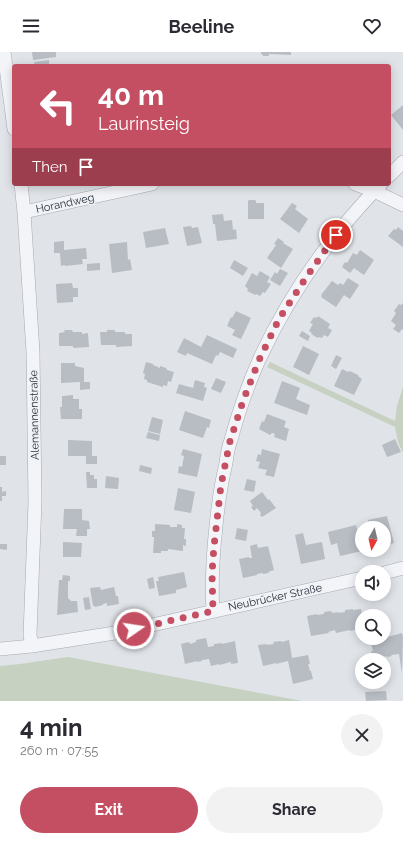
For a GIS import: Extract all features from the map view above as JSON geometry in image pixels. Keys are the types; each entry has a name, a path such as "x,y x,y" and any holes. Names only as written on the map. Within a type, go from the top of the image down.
{"street":[{"path":"4,52 12,114"},
{"path":"391,174 403,162"},
{"name":"Alemannenstraße","path":"21,186 33,352 35,502 30,635 32,646"},
{"name":"Horandweg","path":"24,212 143,186"},
{"path":"366,186 378,188 403,205"},
{"path":"213,611 212,566 221,485 230,441 256,367 279,319 307,276 336,235 378,188"},
{"path":"391,571 403,568"},
{"name":"Neubrücker Straße","path":"0,649 32,646 121,632 355,580"}],"green space":[{"path":"270,362 395,421 397,406 403,387 403,453 398,442 395,427 267,367"},
{"path":"68,657 302,701 0,701 0,666"}],"building":[{"path":"32,52 56,52 56,57 33,60"},
{"path":"261,52 291,52 291,55 269,54 269,56 263,56"},
{"path":"49,60 49,64 34,64 34,62"},
{"path":"403,105 403,130 391,115"},
{"path":"249,200 255,200 256,203 264,203 264,219 248,219"},
{"path":"292,203 297,206 295,209 308,219 299,233 280,219"},
{"path":"223,214 224,221 232,220 233,230 236,229 237,239 217,241 215,224 213,224 212,215"},
{"path":"191,226 192,228 198,227 202,243 187,246 183,227"},
{"path":"398,227 403,231 403,247 388,236"},
{"path":"165,228 169,244 146,248 143,232"},
{"path":"278,238 293,249 281,268 267,258 276,245 274,244"},
{"path":"64,241 64,250 86,248 87,259 82,259 83,264 61,266 60,253 54,253 54,242"},
{"path":"127,242 128,260 130,259 132,270 112,273 109,244"},
{"path":"360,250 374,260 364,275 354,268 350,273 342,267 345,262 347,263 353,253 357,255"},
{"path":"234,260 248,268 243,276 230,268"},
{"path":"100,263 100,270 87,271 87,264"},
{"path":"280,269 288,273 280,286 270,280 275,272 277,274"},
{"path":"260,271 270,277 267,282 271,284 265,293 263,292 260,296 247,291 248,289 245,286 252,273 257,276"},
{"path":"348,278 359,285 350,299 344,295 336,307 321,297 332,281 338,285 340,283 343,285"},
{"path":"72,283 73,288 78,288 78,297 73,297 73,302 57,303 56,284"},
{"path":"403,303 403,330 402,329 399,333 393,329 396,325 391,321 396,313 394,311 399,304 401,305"},
{"path":"236,311 251,318 241,339 232,335 235,330 227,326 231,317 232,318"},
{"path":"318,316 330,324 328,328 332,330 328,337 324,335 322,338 318,338 309,331 313,324 310,323 314,317 317,318"},
{"path":"64,330 82,332 82,334 88,333 89,347 73,348 73,346 59,346 59,333 65,332"},
{"path":"107,330 115,330 115,332 132,334 132,346 116,347 116,345 101,345 100,332 107,332"},
{"path":"302,331 310,336 308,341 299,336"},
{"path":"207,335 237,349 233,358 220,352 218,356 216,355 212,364 187,353 186,356 177,352 184,338 201,347"},
{"path":"303,346 319,354 309,375 293,367"},
{"path":"336,355 342,358 336,369 331,366"},
{"path":"146,362 174,372 171,382 168,381 167,386 163,385 163,387 147,382 147,380 144,379 145,374 143,373"},
{"path":"61,363 75,363 75,366 84,368 84,382 90,382 90,389 80,390 80,382 61,383"},
{"path":"342,369 358,375 362,379 354,395 334,386"},
{"path":"216,378 226,382 221,393 211,389"},
{"path":"195,380 205,383 204,387 207,388 203,401 176,393 179,384 193,388"},
{"path":"282,381 300,388 296,399 310,405 307,415 274,403"},
{"path":"73,395 73,399 79,399 79,409 82,409 82,419 61,419 60,407 62,407 62,396"},
{"path":"185,411 211,420 209,428 207,427 203,438 179,430"},
{"path":"267,414 286,421 284,427 289,429 286,441 274,437 275,434 272,433 270,435 259,429"},
{"path":"152,417 163,420 160,434 148,431"},
{"path":"148,432 160,435 159,441 146,438"},
{"path":"395,439 401,452 387,457 382,445"},
{"path":"68,440 92,441 92,456 97,456 97,464 86,464 86,456 68,456"},
{"path":"183,449 202,454 197,477 178,473 179,466 182,467 184,456 181,455"},
{"path":"262,449 280,454 274,477 265,475 267,470 258,468 260,462 256,461 258,454 261,455"},
{"path":"0,456 6,456 6,465 0,465"},
{"path":"140,465 152,468 151,474 139,471"},
{"path":"86,472 90,472 90,475 94,475 94,479 97,479 97,488 87,488"},
{"path":"106,476 119,478 118,489 105,488"},
{"path":"247,479 256,481 254,492 244,490"},
{"path":"0,487 2,487 2,492 6,491 6,496 2,496 2,501 0,501"},
{"path":"178,488 195,492 191,513 174,510"},
{"path":"262,492 276,508 262,517 257,508 254,511 251,507 253,506 250,501"},
{"path":"64,509 82,509 82,520 89,521 90,529 87,529 87,536 76,536 77,529 63,529"},
{"path":"387,516 388,521 368,521"},
{"path":"155,524 170,525 170,527 177,527 177,524 182,525 182,528 185,528 184,539 186,539 186,546 183,545 183,551 168,549 168,551 161,551 161,553 153,553 154,537 152,537 152,531 155,531"},
{"path":"355,525 355,553 340,556 337,543 331,545 328,532"},
{"path":"237,528 248,530 246,541 235,539"},
{"path":"391,531 394,543 391,544"},
{"path":"303,533 306,545 322,542 325,559 301,564 295,535"},
{"path":"63,542 82,543 81,557 63,557"},
{"path":"0,544 7,544 7,550 0,549"},
{"path":"257,544 258,548 268,546 274,570 268,572 269,573 257,574 243,578 239,559 249,557 252,558 250,546"},
{"path":"184,572 187,587 176,590 176,593 159,596 156,581 159,581 158,577"},
{"path":"63,575 70,576 70,581 68,581 68,598 71,601 77,601 78,612 57,615 59,580 62,580"},
{"path":"153,577 155,588 149,589 147,579"},
{"path":"100,587 101,590 114,587 116,596 118,596 119,604 107,606 107,603 95,607 93,606 90,588"},
{"path":"89,597 91,609 85,610 83,598"},
{"path":"345,610 355,610 355,630 336,633 335,630 328,632 329,633 311,636 307,616 324,614 324,612 331,611 332,613 339,613 345,612"},
{"path":"402,633 402,673 399,654 391,655 391,653 371,653 371,651 373,651 372,645 391,645 391,636"},
{"path":"206,638 208,647 214,646 214,644 235,641 238,663 231,664 231,662 211,666 209,659 185,664 181,644 189,642 190,644 196,642 196,640"},
{"path":"289,640 292,658 308,655 310,664 308,664 313,679 293,684 288,661 263,666 258,645 274,644 273,642"},
{"path":"386,691 387,700 366,701 365,692"}],"route":[{"path":"134,629 213,611 212,573 221,485 230,441 243,401 259,360 279,319 336,235"}]}
